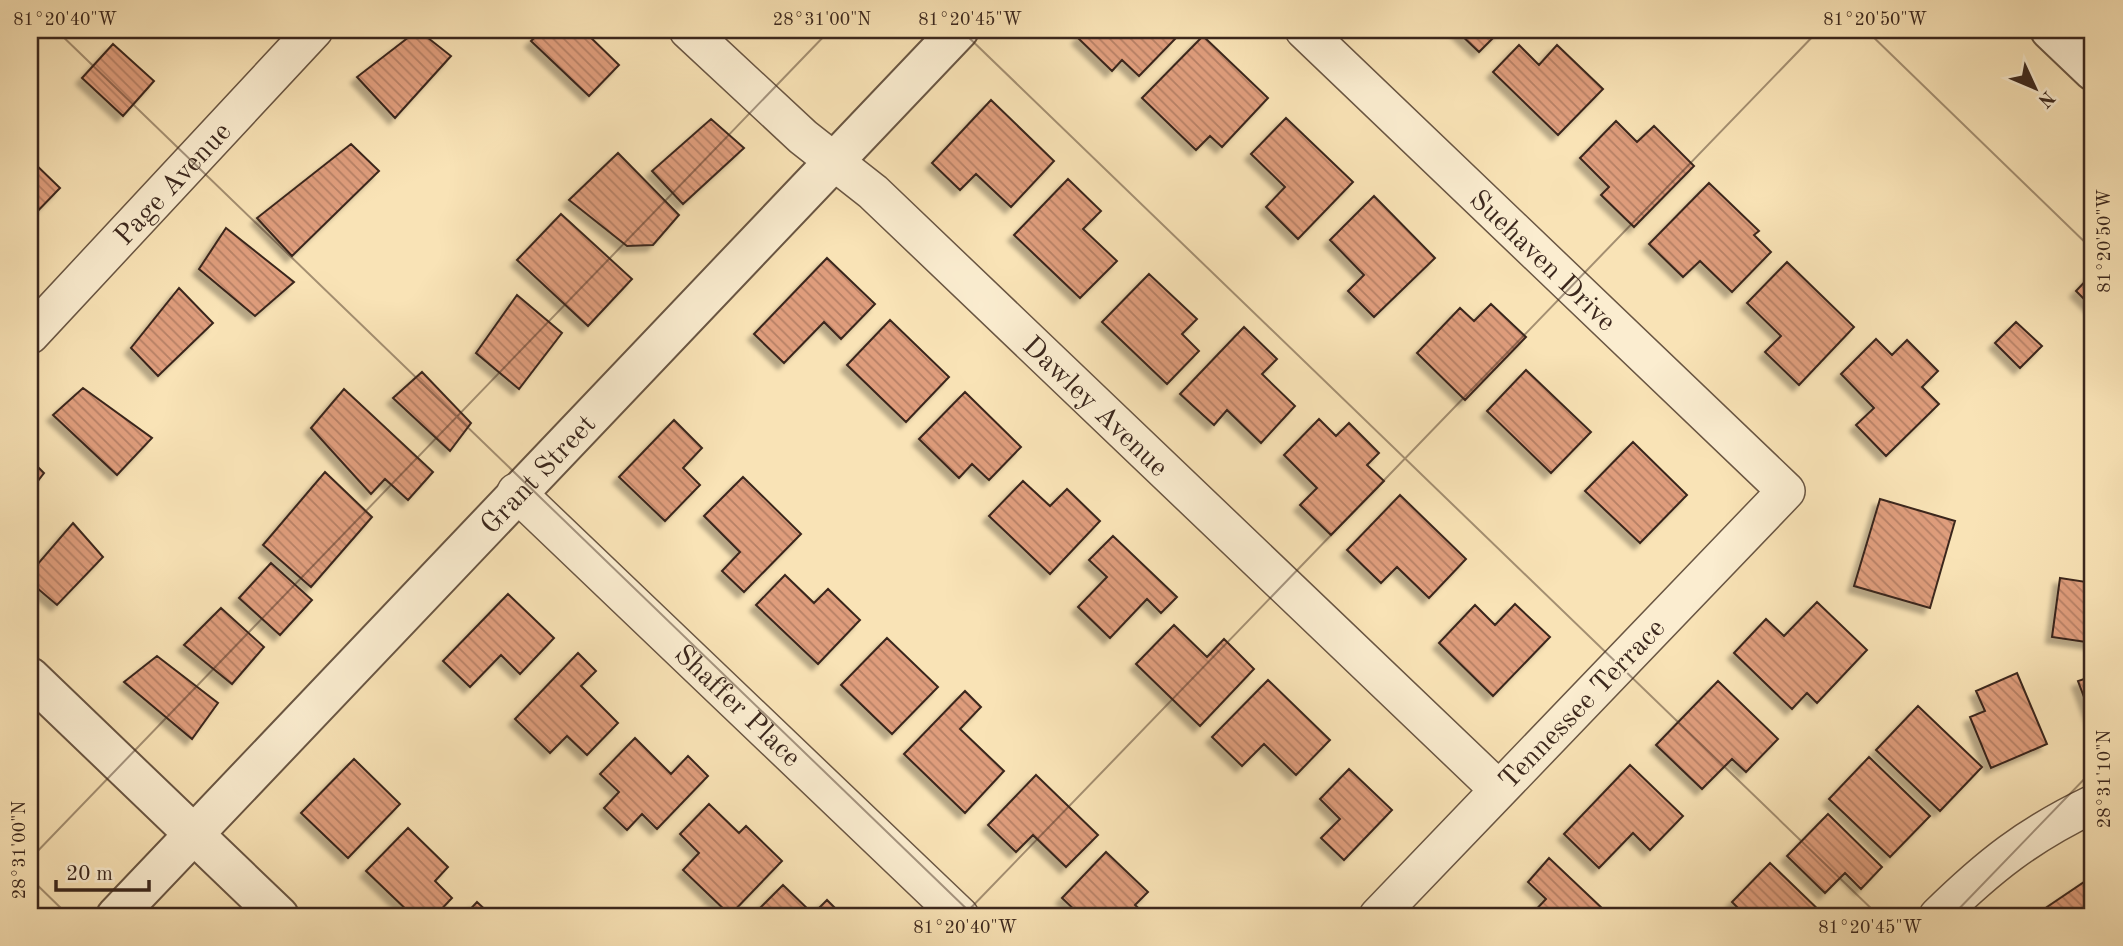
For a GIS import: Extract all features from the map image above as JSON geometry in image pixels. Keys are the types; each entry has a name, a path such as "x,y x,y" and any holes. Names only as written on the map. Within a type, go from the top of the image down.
{"street":[{"name":"Page Avenue","path":"30,335 314,30"},
{"name":"Dawley Avenue","path":"688,30 835,162 873,192 1498,789"},
{"name":"Grant Street","path":"116,916 516,492 959,30"},
{"name":"Suehaven Drive","path":"1304,30 1786,491"},
{"path":"2050,30 2093,71"},
{"name":"Tennessee Terrace","path":"1378,916 1786,491"},
{"name":"Shaffer Place","path":"516,492 960,916"},
{"path":"30,677 279,916"},
{"path":"1938,916 1984,870 2050,825 2093,804"}],"building":[{"path":"418,30 451,56 395,118 357,77"},
{"path":"543,30 583,30 619,65 589,96 531,41"},
{"path":"1086,30 1166,30 1175,39 1139,76 1122,60 1112,71 1078,38"},
{"path":"1456,30 1501,30 1479,52"},
{"path":"1203,36 1268,98 1222,147 1210,136 1196,150 1142,98"},
{"path":"113,44 154,81 123,116 82,78"},
{"path":"1519,45 1539,65 1557,45 1603,89 1558,135 1493,72"},
{"path":"991,100 1054,161 1011,207 976,174 960,190 932,163"},
{"path":"1286,118 1353,182 1298,239 1266,207 1285,187 1251,154"},
{"path":"711,119 744,148 683,204 652,171"},
{"path":"1616,121 1637,142 1654,126 1694,166 1634,227 1601,195 1609,187 1580,158"},
{"path":"351,144 379,171 292,256 257,218"},
{"path":"618,153 679,215 653,245 627,246 569,200"},
{"path":"30,159 60,188 30,219"},
{"path":"1068,179 1101,211 1083,229 1117,261 1080,298 1014,235"},
{"path":"1709,183 1759,231 1754,235 1771,252 1732,292 1700,261 1683,277 1649,244"},
{"path":"1374,196 1435,258 1374,317 1348,291 1364,275 1330,240"},
{"path":"561,214 632,279 588,326 517,260"},
{"path":"226,228 294,282 255,316 199,269"},
{"path":"827,258 875,304 841,339 824,322 784,363 754,334"},
{"path":"1787,262 1854,327 1799,385 1765,352 1781,336 1747,303"},
{"path":"2093,273 2093,308 2076,291"},
{"path":"1149,274 1197,319 1182,334 1199,351 1167,384 1102,322"},
{"path":"179,288 213,323 158,376 131,348"},
{"path":"517,295 562,333 519,389 476,353"},
{"path":"1491,304 1526,337 1465,400 1417,353 1460,308 1474,321"},
{"path":"890,320 949,377 906,422 847,365"},
{"path":"2016,322 2042,346 2020,368 1995,343"},
{"path":"1244,327 1277,359 1262,374 1295,406 1261,443 1227,410 1214,425 1180,394"},
{"path":"1876,339 1892,355 1907,340 1938,371 1922,387 1939,404 1886,456 1856,425 1874,408 1841,374"},
{"path":"1526,370 1591,432 1551,473 1487,411"},
{"path":"422,372 471,423 450,451 393,398"},
{"path":"83,388 152,438 117,475 53,415"},
{"path":"344,389 433,472 408,500 385,479 371,494 311,428"},
{"path":"965,392 1021,447 989,480 972,464 959,478 919,439"},
{"path":"1319,419 1336,436 1349,423 1379,453 1367,465 1384,481 1331,535 1300,505 1317,488 1284,455"},
{"path":"674,420 702,448 683,468 700,485 665,521 619,477"},
{"path":"1633,442 1687,495 1640,543 1585,491"},
{"path":"30,459 44,473 30,491"},
{"path":"325,472 372,517 311,587 263,545"},
{"path":"743,477 801,534 744,592 722,571 740,552 704,516"},
{"path":"1023,481 1050,506 1067,489 1100,521 1050,574 989,516"},
{"path":"1400,495 1466,559 1429,598 1397,567 1381,583 1347,550"},
{"path":"1880,499 1955,521 1930,608 1854,586"},
{"path":"73,523 103,557 57,605 30,582 30,573"},
{"path":"1113,536 1177,597 1161,613 1147,599 1110,638 1078,607 1107,577 1089,560"},
{"path":"271,563 312,600 280,635 239,598"},
{"path":"785,575 814,603 828,589 860,620 818,664 756,605"},
{"path":"2060,578 2093,583 2093,643 2052,637"},
{"path":"508,594 554,638 520,674 501,655 470,687 443,661"},
{"path":"1817,602 1867,650 1817,703 1807,693 1792,709 1734,653 1766,619 1784,636"},
{"path":"1515,604 1550,637 1493,696 1439,643 1475,605 1495,625"},
{"path":"221,608 264,647 232,684 184,645"},
{"path":"1174,625 1207,657 1224,639 1254,669 1200,726 1136,664"},
{"path":"887,638 938,687 892,734 841,685"},
{"path":"578,653 596,671 581,686 618,723 587,755 567,736 550,753 515,719"},
{"path":"157,656 218,703 192,739 124,682"},
{"path":"2017,673 2047,744 1991,768 1970,717 1985,711 1976,691"},
{"path":"2093,676 2093,721 2078,681"},
{"path":"1268,680 1330,740 1296,775 1264,744 1242,766 1212,737"},
{"path":"1718,681 1778,739 1746,772 1732,759 1702,789 1656,745"},
{"path":"965,691 981,707 960,729 1004,771 965,813 904,754"},
{"path":"1918,706 1982,767 1940,811 1876,750"},
{"path":"635,738 671,774 688,756 708,776 657,829 642,814 627,830 604,808 619,792 600,774"},
{"path":"1869,757 1930,816 1890,857 1829,799"},
{"path":"354,759 400,804 348,858 301,813"},
{"path":"1630,765 1683,816 1650,850 1633,833 1599,868 1564,834"},
{"path":"1349,769 1392,810 1344,860 1321,838 1340,819 1320,799"},
{"path":"1036,775 1098,835 1066,867 1033,835 1016,852 988,825"},
{"path":"709,804 739,833 746,826 782,861 730,915 683,870 699,853 680,834"},
{"path":"1828,814 1882,867 1861,889 1845,873 1825,893 1787,856"},
{"path":"408,828 448,867 435,881 452,898 435,916 413,916 366,871"},
{"path":"1106,852 1148,892 1135,905 1147,916 1081,916 1062,898"},
{"path":"1549,858 1604,910 1598,916 1530,916 1546,899 1528,882"},
{"path":"1770,863 1825,916 1746,916 1732,902"},
{"path":"2093,876 2093,916 2054,916 2047,907"},
{"path":"783,885 813,914 827,900 843,916 767,916 759,909"},
{"path":"477,902 492,916 464,916"}]}
